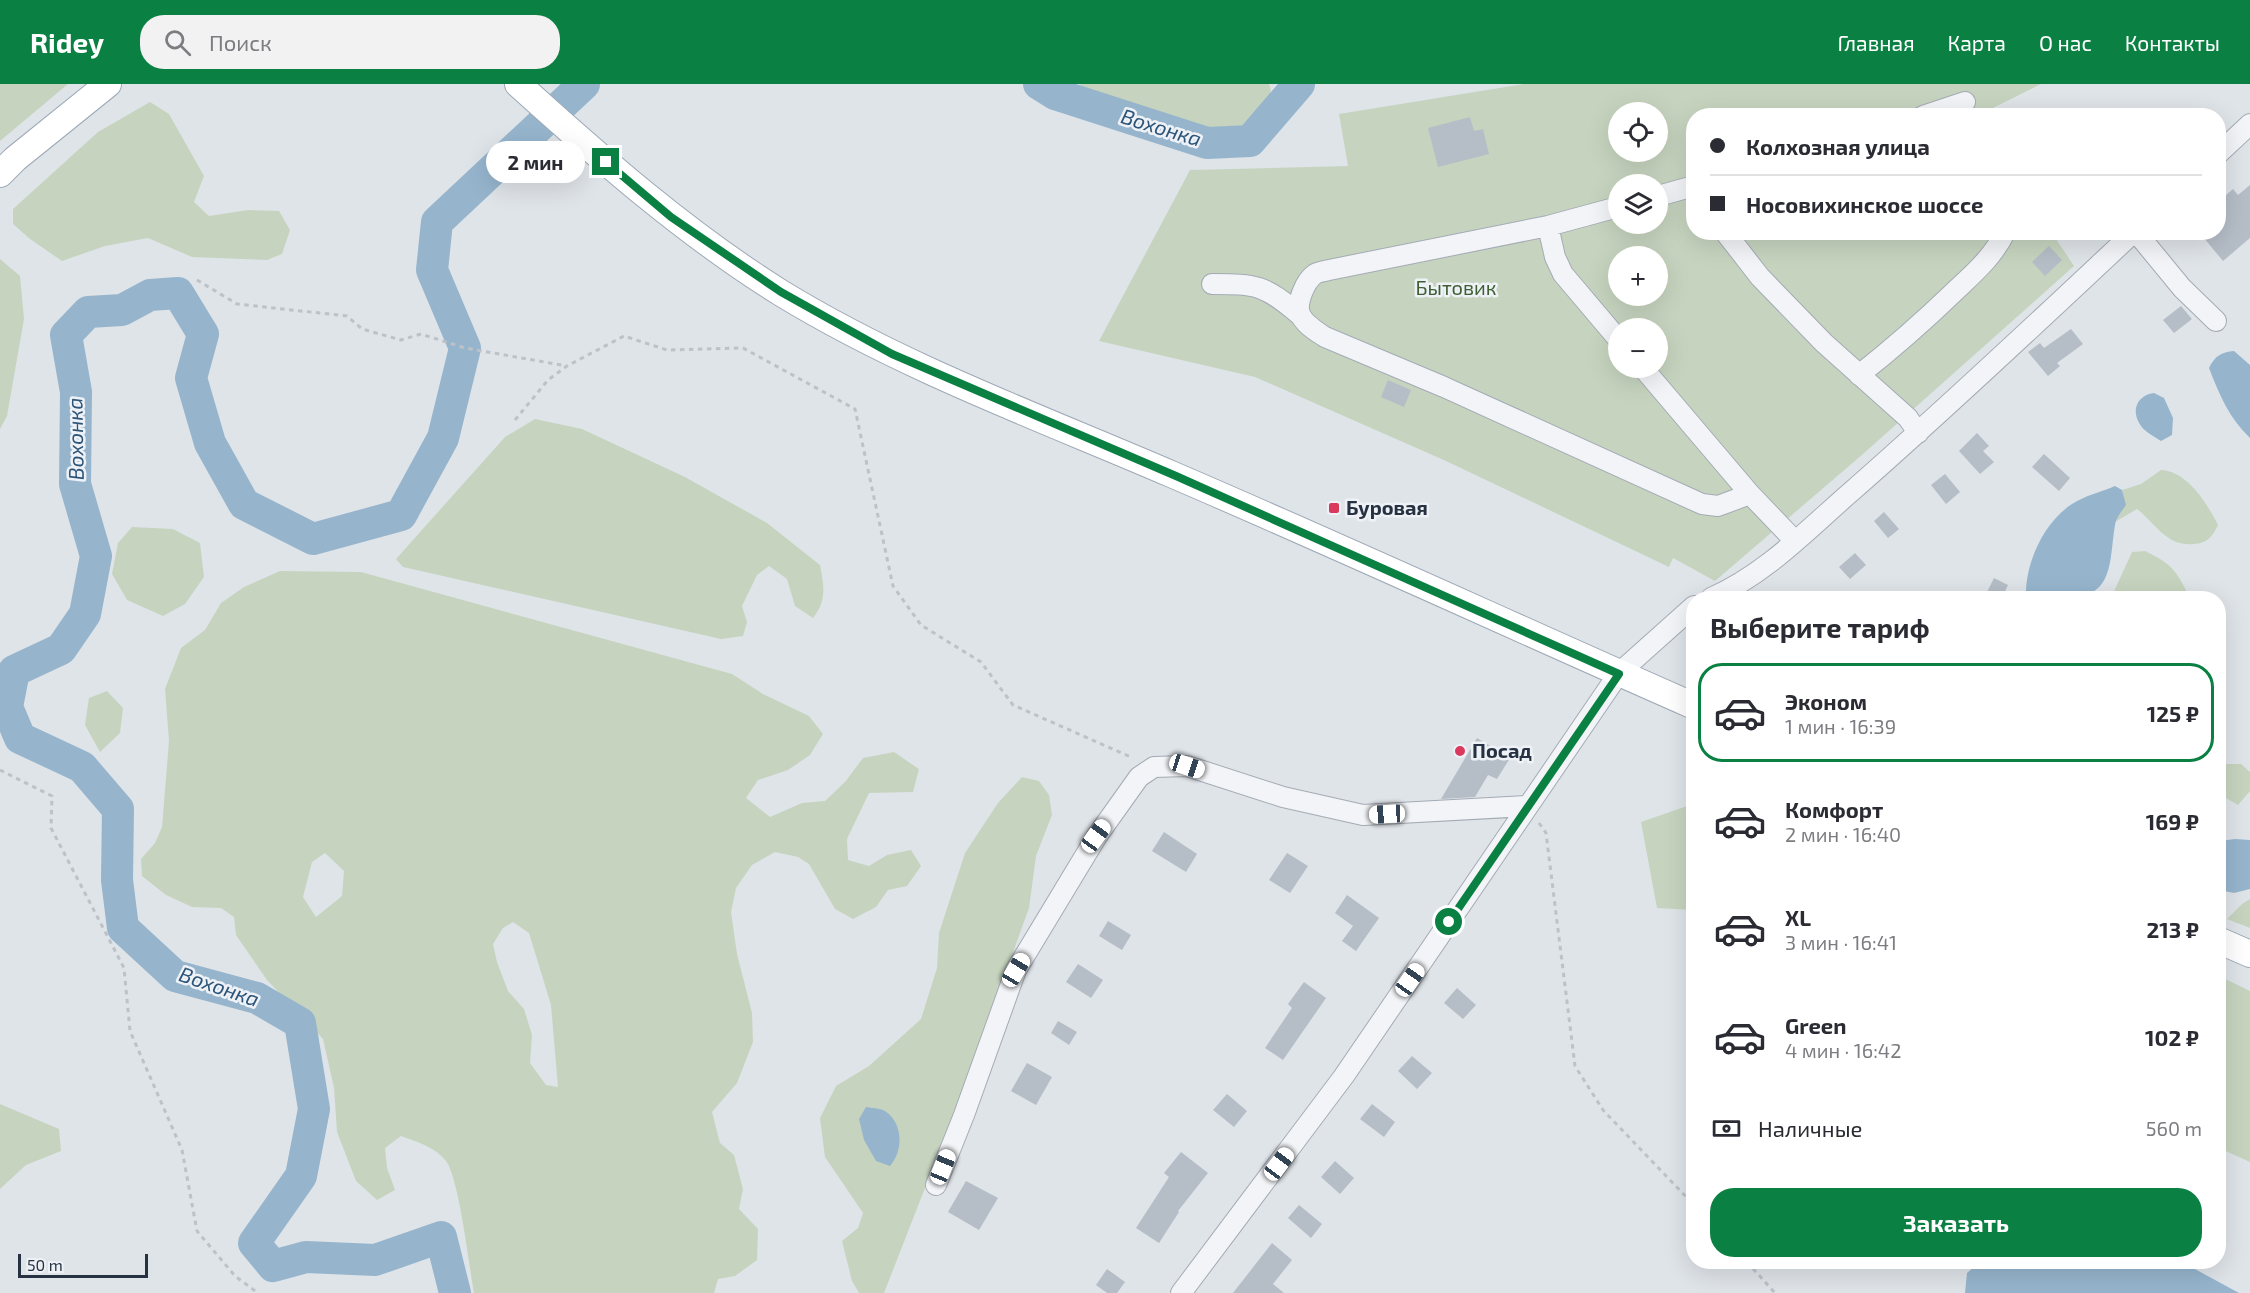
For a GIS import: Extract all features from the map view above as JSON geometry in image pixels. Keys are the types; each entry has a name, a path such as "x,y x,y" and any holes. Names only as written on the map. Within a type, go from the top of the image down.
{"main road":[{"path":"0,174 15,159 108,84"},
{"path":"518,84 671,217 781,292 892,354 1176,476 1686,703"},
{"path":"2226,944 2250,954"}],"street":[{"path":"1947,108 1965,102"},
{"path":"2226,146 2250,124"},
{"path":"1668,193 1686,188"},
{"path":"1300,315 1299,303 1305,287 1314,275 1340,267 1548,226 1608,210"},
{"path":"1548,226 1555,257 1563,274 1608,327"},
{"path":"1731,240 1760,277 1859,375 1908,418 1918,433"},
{"path":"1859,375 1908,337 1998,248 2002,240"},
{"path":"1725,591 1745,581 1795,541 1918,433 2126,240"},
{"path":"2142,240 2182,288 2216,321"},
{"path":"1212,284 1248,284 1274,293 1300,315 1309,326 1325,337 1444,387 1702,504 1718,506 1750,494"},
{"path":"1651,378 1750,494 1795,541"},
{"path":"1181,1293 1344,1076 1619,674 1686,613"},
{"path":"936,1185 1016,970 1096,836 1139,777 1154,767 1187,766 1282,797 1363,815 1528,806"}],"path":[{"path":"554,180 590,148"},
{"path":"197,280 237,304 347,316 362,329 401,340 422,334 465,348 567,366"},
{"path":"515,420 548,380 567,366 624,336 667,350 743,348 855,409 893,586 921,625 981,662 1013,705 1154,767"},
{"path":"0,770 52,796 51,828 124,968 130,1031 182,1150 197,1231 235,1276 258,1293"},
{"path":"1528,806 1546,833 1575,1066 1603,1110 1686,1197"},
{"path":"1753,1269 1775,1293"}],"green space":[{"path":"0,84 68,84 0,141"},
{"path":"1080,84 1269,84 1271,91 1262,111 1241,131 1202,129 1121,104 1082,89"},
{"name":"Бытовик","path":"1524,84 2041,84 1993,108 1686,108 1686,240 2057,240 2074,266 1863,454 1715,581 1673,558 1669,567 1446,461 1255,377 1099,341 1190,170 1348,166 1339,114"},
{"path":"150,102 169,114 204,176 194,202 209,216 248,210 279,211 290,230 282,254 267,260 192,257 148,238 105,246 62,261 13,224 13,209 98,132"},
{"path":"0,259 20,276 24,319 7,416 0,429"},
{"path":"535,419 582,429 685,477 767,523 820,565 823,593 821,605 813,618 795,606 787,579 769,566 757,575 742,606 747,622 743,636 721,639 403,567 396,559 505,437"},
{"path":"2161,470 2179,476 2188,482 2208,507 2218,525 2206,541 2194,544 2176,542 2162,533 2137,509 2115,522 2125,505 2122,490 2141,484"},
{"path":"132,527 173,529 200,543 204,577 185,604 163,616 127,600 112,574 118,543"},
{"path":"2145,551 2162,560 2173,570 2186,591 2114,591 2132,552"},
{"path":"280,571 361,572 732,674 763,694 809,716 823,734 810,755 788,770 758,780 746,798 770,817 802,803 825,801 845,782 863,758 894,752 919,769 913,792 869,793 847,839 848,860 869,866 887,855 911,850 921,866 907,886 888,890 876,907 853,919 835,909 809,864 798,857 775,852 752,865 736,888 731,912 737,954 752,1013 753,1042 737,1083 712,1112 720,1143 734,1155 743,1189 739,1209 758,1229 757,1260 735,1276 718,1279 714,1293 474,1293 459,1203 451,1170 446,1161 431,1149 401,1136 385,1148 387,1168 395,1190 377,1200 356,1181 337,1132 334,1088 323,1039 267,980 236,935 234,917 221,908 192,907 166,895 142,876 141,859 155,843 162,827 169,741 165,689 181,648 205,630 221,603 244,587","holes":["325,853 344,871 342,896 316,917 303,897 312,862","513,922 529,933 551,1005 558,1087 546,1085 530,1063 532,1035 524,1009 508,991 497,962 493,944 503,928"]},
{"path":"107,691 123,708 120,733 100,752 85,725 89,698"},
{"path":"2226,764 2241,764 2250,772 2250,791 2238,805 2226,798"},
{"path":"1022,777 1039,781 1049,795 1052,815 1036,856 1029,908 961,1096 884,1293 859,1293 852,1281 842,1241 858,1228 863,1213 825,1157 820,1118 836,1086 869,1066 921,1019 937,968 939,933 965,853 998,803"},
{"path":"1686,806 1686,910 1657,908 1641,822"},
{"path":"2250,899 2250,928 2227,919 2242,904"},
{"path":"2226,979 2250,991 2250,1162 2226,1151"},
{"path":"0,1104 59,1129 61,1151 26,1165 0,1189"}],"water":[{"path":"2234,351 2250,365 2250,438 2230,414 2209,368 2219,355"},
{"path":"2154,393 2164,398 2173,418 2172,435 2161,441 2143,428 2136,415 2140,400"},
{"path":"2115,486 2122,490 2126,505 2116,522 2107,575 2094,591 2026,591 2033,556 2045,532 2062,512 2087,496"},
{"path":"2226,840 2250,840 2250,889 2234,893 2226,891"},
{"path":"866,1107 885,1111 896,1123 900,1138 897,1153 890,1166 876,1161 864,1140 859,1119"},
{"path":"1972,1269 2195,1269 2239,1293 1965,1293 1967,1273"}],"building":[{"path":"1470,117 1474,131 1483,129 1489,154 1438,167 1428,128"},
{"path":"2250,185 2250,238 2223,261 2206,240 2226,240 2226,195 2233,189 2238,195"},
{"path":"2049,246 2062,260 2045,276 2032,262"},
{"path":"2181,306 2192,319 2174,333 2163,320"},
{"path":"2071,329 2083,344 2057,363 2060,366 2048,376 2028,352 2040,343 2044,348"},
{"path":"1388,380 1411,390 1404,407 1381,397"},
{"path":"1977,433 1989,446 1983,451 1994,462 1980,474 1959,451"},
{"path":"2044,454 2070,478 2059,491 2032,467"},
{"path":"1945,474 1960,492 1946,504 1931,485"},
{"path":"1884,512 1899,529 1888,538 1874,521"},
{"path":"1855,553 1866,565 1850,579 1839,567"},
{"path":"1994,578 2008,585 2005,591 1988,591"},
{"path":"1477,738 1510,758 1497,779 1488,775 1475,797 1441,799"},
{"path":"1164,832 1197,854 1186,872 1152,851"},
{"path":"1287,853 1308,866 1290,893 1269,880"},
{"path":"1347,895 1379,918 1356,951 1342,941 1353,926 1335,913"},
{"path":"1108,921 1131,935 1122,950 1099,936"},
{"path":"1078,964 1103,980 1091,998 1066,982"},
{"path":"1304,982 1326,998 1283,1060 1265,1048 1292,1008 1288,1004"},
{"path":"1457,988 1476,1005 1463,1019 1444,1003"},
{"path":"1058,1021 1077,1032 1069,1045 1051,1033"},
{"path":"1412,1056 1432,1073 1417,1089 1398,1071"},
{"path":"1027,1063 1052,1077 1036,1105 1011,1091"},
{"path":"1227,1094 1247,1111 1234,1127 1213,1110"},
{"path":"1372,1104 1395,1122 1384,1137 1360,1119"},
{"path":"1181,1152 1208,1173 1178,1211 1159,1243 1136,1228 1169,1177 1164,1173"},
{"path":"1335,1161 1354,1178 1340,1194 1321,1177"},
{"path":"966,1181 998,1198 979,1230 948,1212"},
{"path":"1299,1205 1322,1224 1311,1238 1288,1218"},
{"path":"1272,1243 1292,1260 1273,1284 1284,1293 1233,1293"},
{"path":"1107,1269 1125,1282 1117,1293 1107,1293 1096,1285"}],"waterway":[{"name":"Вохонка","path":"455,1293 441,1237 375,1260 306,1257 273,1266 254,1243 301,1176 314,1109 300,1023 257,998 175,976 123,928 117,880 118,809 82,767 20,738 7,707 14,671 61,649 85,614 96,556 75,484 76,392 66,335 88,312 122,310 150,295 178,293 203,334 191,378 210,443 244,504 313,539 401,515 443,438 465,348 432,270 437,222 584,84"},
{"name":"Вохонка","path":"1039,84 1055,94 1207,143 1250,141 1299,84"}],"place":[{"name":"Буровая","path":"1334,508"},
{"name":"Посад","path":"1460,751"}],"route":[{"path":"606,162 671,217 781,292 892,354 1176,476 1619,674 1449,922"}]}
